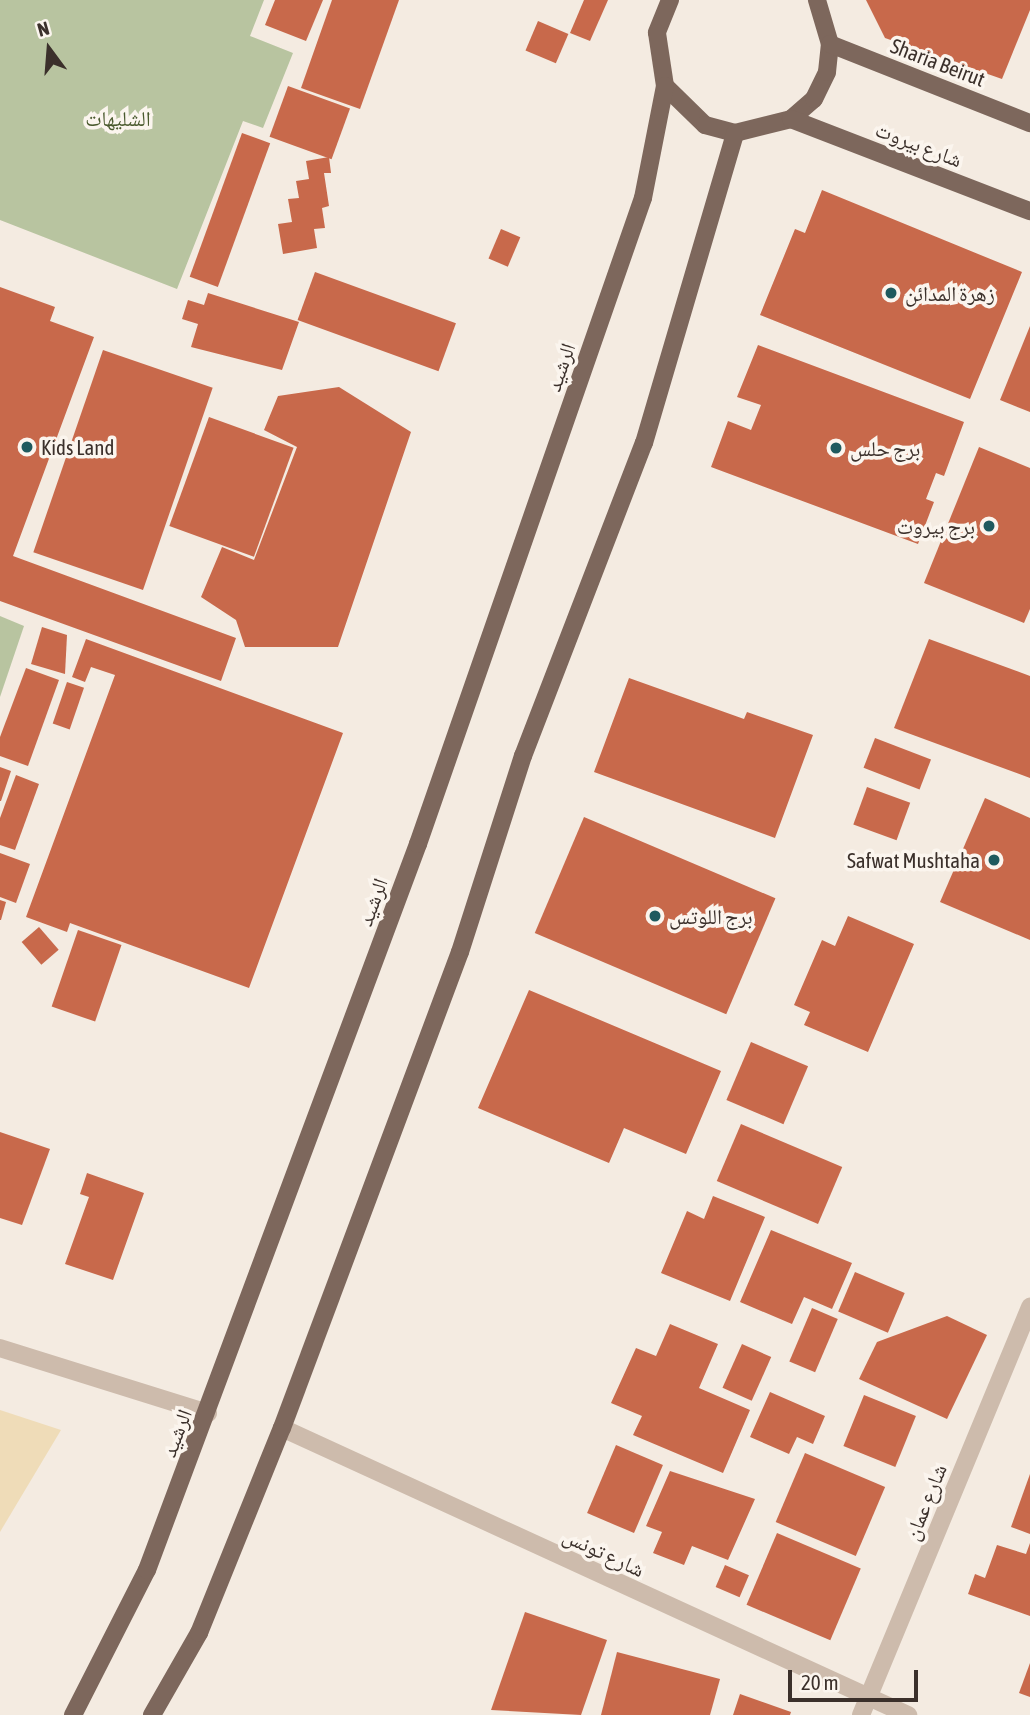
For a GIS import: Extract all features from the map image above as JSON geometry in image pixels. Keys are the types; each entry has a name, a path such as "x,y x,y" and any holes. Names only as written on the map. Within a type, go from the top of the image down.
{"main road":[{"name":"الرشيد","path":"73,1715 146,1570 208,1413 529,528 643,198 665,86 657,33 670,0"},
{"path":"665,86 705,125 735,133 791,119 814,99 827,72 830,44 817,0"},
{"name":"Sharia Beirut","path":"830,44 1030,123"},
{"name":"شارع بيروت","path":"791,119 1030,211"},
{"path":"152,1715 199,1633 282,1428 460,952 523,755 644,443 735,133"}],"street":[{"name":"شارع عمان","path":"865,1707 1030,1307"},
{"path":"0,1348 208,1413"},
{"name":"شارع تونس","path":"282,1428 865,1707 908,1715"}],"green space":[{"name":"الشليهات","path":"0,0 264,0 250,36 293,53 263,128 243,121 177,289 0,220"},
{"path":"0,616 24,626 0,697"}],"sand":[{"path":"0,1410 61,1430 0,1532"}],"building":[{"path":"275,0 323,0 306,41 265,25"},
{"path":"332,0 399,0 360,109 301,88"},
{"path":"584,0 608,0 590,41 570,33"},
{"path":"866,0 1030,0 1030,10 1002,79 885,38"},
{"path":"538,21 568,34 556,63 525,50"},
{"path":"288,86 350,109 332,159 270,137"},
{"path":"242,133 270,143 218,287 190,277"},
{"path":"329,157 331,173 324,173 329,206 322,208 325,228 314,229 317,248 283,254 278,224 292,222 288,199 299,198 296,181 309,179 306,161"},
{"name":"زهرة المدائن","path":"822,190 1022,272 970,399 760,315 795,229 805,233"},
{"path":"501,229 520,237 508,267 488,258"},
{"path":"315,272 456,323 439,371 298,320"},
{"name":"Kids Land","path":"0,287 55,307 50,321 94,337 13,556 236,638 221,681 0,601"},
{"path":"208,293 299,322 282,370 191,347 198,324 182,319 188,300 204,305"},
{"path":"1030,326 1030,412 1000,400"},
{"name":"برج حلس","path":"758,345 964,422 944,476 936,473 926,499 934,502 918,544 711,467 728,421 751,430 761,405 737,397"},
{"path":"103,350 213,388 143,590 33,552"},
{"path":"339,387 411,432 338,647 245,647 236,620 201,597 222,547 254,560 297,447 264,430 278,396"},
{"path":"209,417 294,448 254,557 169,526"},
{"name":"برج بيروت","path":"979,447 1030,468 1030,609 1024,623 924,583"},
{"path":"42,627 67,635 65,674 31,664"},
{"path":"86,639 343,733 249,988 70,923 67,932 26,917 115,675 91,667 85,682 72,677"},
{"path":"929,639 1030,676 1030,778 894,728"},
{"path":"26,668 59,680 28,766 0,756 0,737"},
{"path":"629,678 744,719 747,712 813,735 775,838 594,772"},
{"path":"67,682 84,688 70,729 53,724"},
{"path":"875,738 931,760 920,789 864,768"},
{"path":"0,767 11,771 1,801 0,801"},
{"path":"16,775 39,784 15,850 0,845 0,818"},
{"path":"867,787 910,803 897,840 853,825"},
{"name":"Safwat Mushtaha","path":"985,798 1030,818 1030,940 940,902"},
{"name":"برج اللوتس","path":"584,817 775,898 726,1014 535,933"},
{"path":"0,853 30,864 16,903 0,897"},
{"path":"0,900 6,902 1,920 0,920"},
{"path":"848,916 914,944 868,1052 804,1025 810,1012 794,1005 822,940 835,946"},
{"path":"39,927 59,950 41,965 22,942"},
{"path":"78,930 121,945 95,1022 52,1007"},
{"path":"529,990 721,1071 686,1154 624,1128 609,1163 478,1108"},
{"path":"751,1042 808,1066 783,1124 726,1100"},
{"path":"741,1124 842,1167 818,1224 717,1181"},
{"path":"0,1132 50,1149 22,1225 0,1218"},
{"path":"87,1173 144,1193 113,1280 65,1264 89,1197 80,1194"},
{"path":"713,1196 765,1217 730,1301 661,1273 687,1211 704,1219"},
{"path":"771,1230 852,1263 832,1309 804,1297 792,1324 740,1302"},
{"path":"855,1272 905,1293 888,1333 838,1312"},
{"path":"812,1308 838,1319 815,1372 789,1361"},
{"path":"947,1316 987,1335 947,1419 859,1379 877,1342"},
{"path":"670,1324 718,1344 699,1388 750,1410 723,1473 633,1435 642,1416 611,1403 636,1348 656,1356"},
{"path":"742,1344 771,1357 752,1401 722,1388"},
{"path":"770,1392 825,1416 813,1444 797,1437 789,1454 750,1437"},
{"path":"864,1395 916,1416 895,1467 843,1446"},
{"path":"616,1445 663,1465 634,1533 587,1513"},
{"path":"805,1453 885,1487 856,1556 776,1522"},
{"path":"670,1471 755,1499 728,1560 692,1546 684,1565 653,1553 662,1532 646,1526"},
{"path":"1030,1474 1030,1534 1011,1527"},
{"path":"777,1533 861,1569 830,1640 747,1605"},
{"path":"1030,1543 1030,1616 968,1594 975,1574 985,1578 997,1545 1026,1554"},
{"path":"725,1565 749,1575 740,1597 716,1587"},
{"path":"525,1612 607,1640 581,1715 491,1710"},
{"path":"617,1652 720,1679 710,1715 601,1715"},
{"path":"1030,1663 1030,1697 1019,1693"},
{"path":"740,1694 791,1712 790,1715 733,1715"}],"place":[{"name":"زهرة المدائن","path":"891,293"},
{"name":"Kids Land","path":"27,447"},
{"name":"برج حلس","path":"836,448"},
{"name":"برج بيروت","path":"989,526"},
{"name":"Safwat Mushtaha","path":"994,860"},
{"name":"برج اللوتس","path":"655,916"}]}
